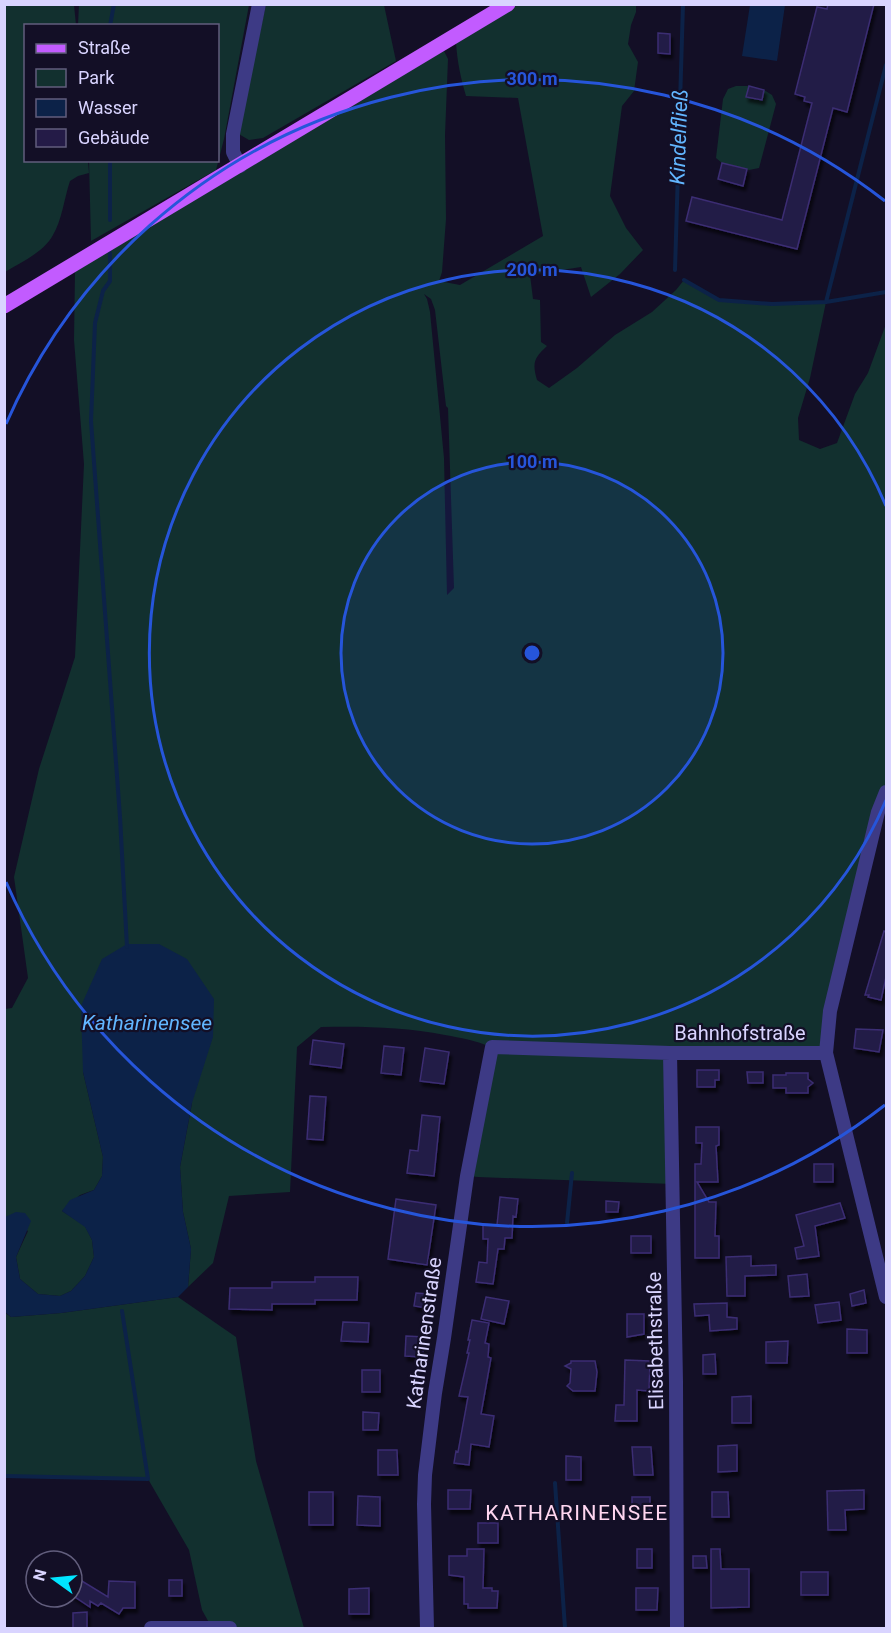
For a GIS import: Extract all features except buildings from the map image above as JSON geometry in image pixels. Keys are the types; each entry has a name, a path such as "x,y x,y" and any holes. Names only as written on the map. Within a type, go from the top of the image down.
{"main road":[{"path":"4,306 508,4"}],"street":[{"path":"240,166 233,152 232,134 258,4"},
{"name":"Bahnhofstraße","path":"492,1047 670,1053 826,1053 832,999 878,812 886,792"},
{"name":"Katharinenstraße","path":"427,1629 425,1475 467,1176 492,1047"},
{"name":"Elisabethstraße","path":"670,1053 676,1382 677,1629"},
{"path":"826,1053 886,1297"},
{"path":"151,1629 230,1629"}],"green space":[{"path":"5,4 74,5 76,24 24,24 24,162 88,162 89,173 70,181 59,223 44,247 5,272"},
{"path":"79,4 249,5 219,158 219,24 78,24"},
{"path":"266,5 384,5 396,61 263,138 249,140 237,133"},
{"path":"517,5 636,5 628,44 638,62 634,91 622,106 610,196 626,228 643,250 620,274 591,297 581,267 530,275 533,299 540,300 541,342 547,346 535,361 535,369 537,380 549,388 577,368 615,335 652,312 684,280 719,300 772,304 826,302 810,378 798,418 799,440 820,449 837,443 855,394 868,373 886,324 886,792 826,1053 670,1053 673,1184 478,1177 468,1176 490,1047 462,1038 414,1030 321,1027 297,1047 290,1192 229,1196 213,1263 188,1287 191,1249 183,1212 180,1167 192,1103 83,1072 103,1157 102,1176 94,1190 80,1195 62,1211 85,1226 92,1240 94,1257 85,1276 71,1291 60,1296 38,1294 20,1279 16,1257 28,1231 5,1217 5,1009 12,1008 28,978 14,877 39,769 75,657 84,464 74,340 75,272 256,158 444,51 448,59 445,135 446,219 442,272 439,281 460,285 543,236 518,98 466,96 456,42","holes":["424,294 431,299 435,310 448,408 454,588 447,595 444,458 430,312"]},
{"path":"736,86 749,86 746,97 761,100 764,90 772,95 776,104 759,168 749,170 722,163 716,158 723,99 728,89"},
{"path":"89,162 218,162 216,170 91,241"},
{"path":"178,1297 236,1337 256,1461 304,1628 212,1628 202,1610 189,1550 148,1479 5,1476 4,1312 11,1317 61,1313"}],"water":[{"path":"750,5 785,5 777,61 742,56"},
{"name":"Katharinensee","path":"127,944 159,944 187,959 214,999 213,1037 192,1103 180,1167 183,1212 191,1249 188,1287 178,1297 61,1313 11,1317 5,1312 5,1217 16,1212 25,1213 31,1221 16,1257 20,1279 38,1294 60,1296 71,1291 85,1276 94,1257 92,1240 85,1227 62,1211 70,1200 94,1190 102,1176 103,1157 83,1072 81,1006 102,959"}],"waterway":[{"path":"110,24 114,4"},
{"name":"Kindelfließ","path":"675,270 683,4"},
{"path":"826,302 886,65"},
{"path":"110,162 110,220"},
{"path":"110,253 110,281 103,291 95,323 91,421 120,817 127,947"},
{"name":"Kindelfließ","path":"684,280 719,300 772,304 826,302 886,292"},
{"path":"567,1223 572,1173"},
{"path":"4,1476 148,1479 122,1311"},
{"path":"555,1483 565,1628"}],"district":[{"name":"KATHARINENSEE","path":"577,1513"}]}
